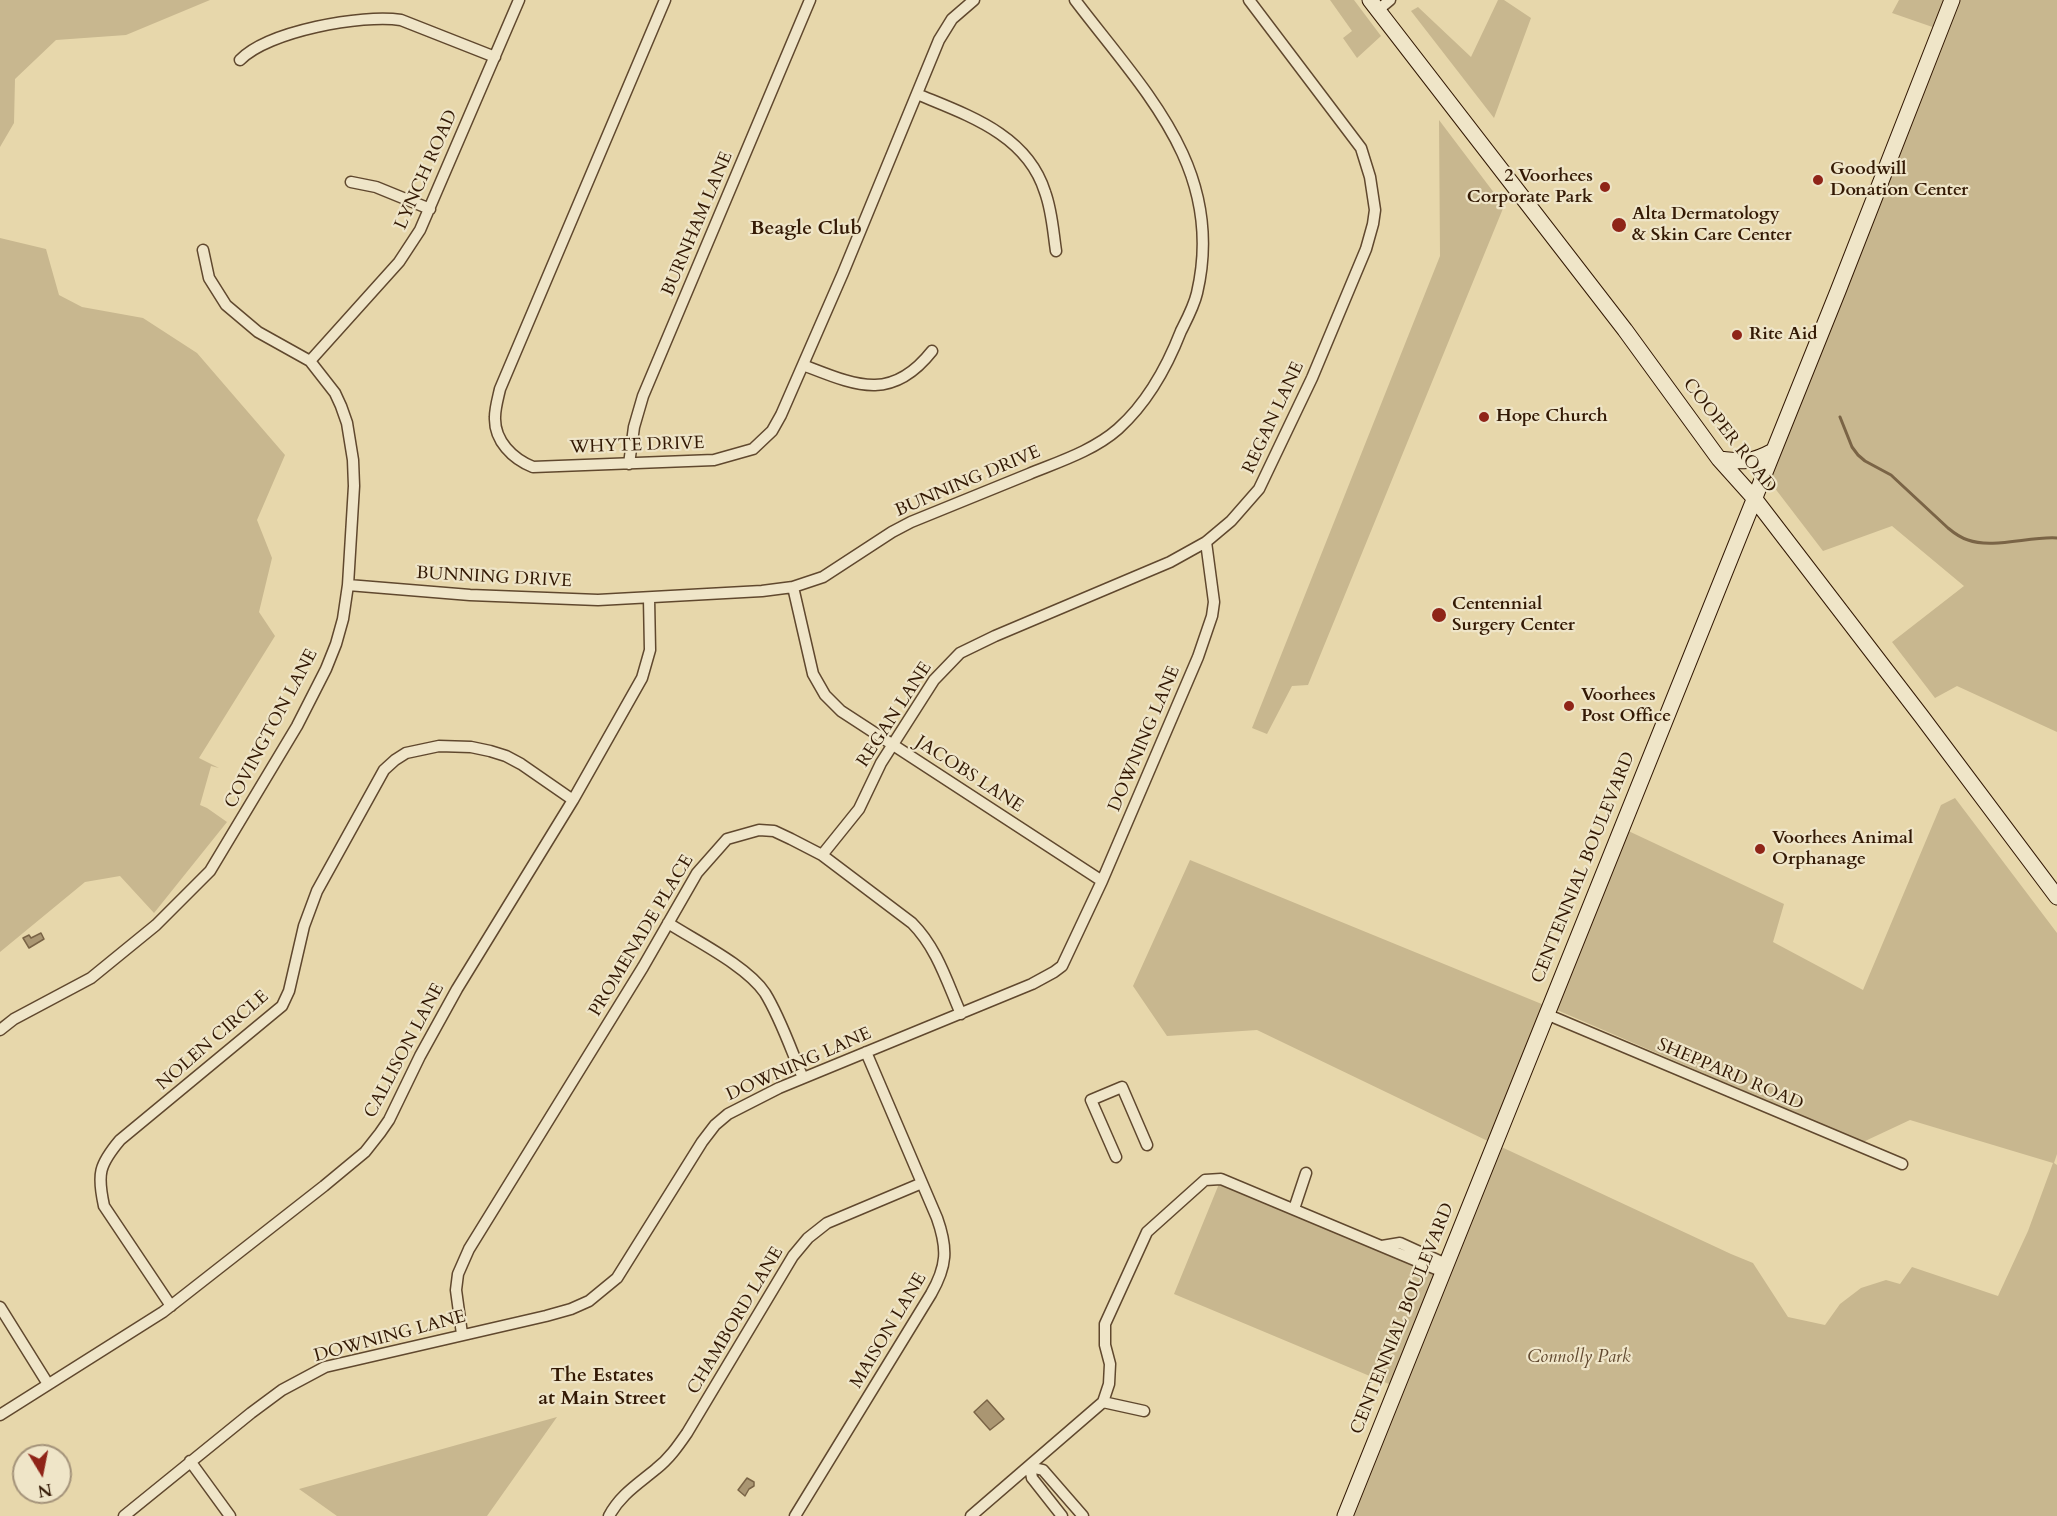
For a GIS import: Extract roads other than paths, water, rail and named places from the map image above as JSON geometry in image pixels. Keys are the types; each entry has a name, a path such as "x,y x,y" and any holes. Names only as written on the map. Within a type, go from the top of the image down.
{"main road":[{"name":"CENTENNIAL BOULEVARD","path":"1345,1516 1952,0"},
{"name":"COOPER ROAD","path":"1374,5 1625,330 1719,459 1754,498 1922,717 2057,897"},
{"path":"1719,459 1743,462 1756,460 1773,451"}],"street":[{"name":"LYNCH ROAD","path":"310,361 399,262 420,230 519,0"},
{"name":"WHYTE DRIVE","path":"665,0 500,389 495,417 501,440 507,450 517,459 533,467 714,460 753,449 771,431 843,273 939,40 952,19 974,0"},
{"name":"BURNHAM LANE","path":"629,464 634,427 643,396 810,0"},
{"name":"BUNNING DRIVE","path":"348,585 470,595 598,600 793,587 824,576 911,522 1079,453 1117,430 1159,379 1197,295 1203,252 1201,207 1197,189 1178,141 1161,113 1075,0"},
{"name":"REGAN LANE","path":"822,855 859,809 892,744 934,680 960,652 1170,562 1206,542 1231,521 1259,489 1312,378 1366,249 1375,210 1370,177 1361,148 1249,0"},
{"path":"1374,5 1390,0"},
{"path":"240,60 258,46 304,30 348,21 390,18 402,20 495,57"},
{"path":"917,94 995,129 1024,156 1041,180 1046,192 1056,251"},
{"path":"351,182 376,187 430,209"},
{"name":"COVINGTON LANE","path":"0,1030 14,1019 91,978 156,925 210,871 297,726 326,669 343,619 348,585 354,486 353,460 347,423 335,393 310,361 258,332 225,305 209,278 203,250"},
{"path":"803,365 847,382 863,385 881,384 908,376 919,368 932,351"},
{"name":"DOWNING LANE","path":"124,1516 190,1461 282,1390 325,1367 571,1309 589,1301 617,1278 715,1125 728,1114 803,1078 1032,984 1062,966 1102,881 1198,657 1212,616 1213,593 1206,542"},
{"name":"JACOBS LANE","path":"793,587 813,674 825,695 841,711 1102,881"},
{"name":"CALLISON LANE","path":"0,1415 171,1306 365,1152 389,1120 420,1056 457,989 573,800 642,678 650,650 649,598"},
{"name":"NOLEN CIRCLE","path":"171,1306 104,1206 100,1187 102,1165 120,1140 282,1006 289,991 304,926 317,891 384,770 406,753 439,746 471,747 506,756 573,800"},
{"name":"PROMENADE PLACE","path":"462,1334 456,1290 458,1274 469,1249 697,873 728,839 759,830 774,831 822,855 912,923 921,933 941,967 961,1014"},
{"path":"668,923 743,971 754,981 764,993 775,1014 803,1078"},
{"name":"SHEPPARD ROAD","path":"1546,1014 1902,1164"},
{"name":"MAISON LANE","path":"795,1516 941,1277 945,1257 944,1237 866,1052"},
{"path":"1116,1157 1091,1100 1122,1087 1147,1144"},
{"path":"1294,1209 1306,1173"},
{"path":"971,1516 1103,1402 1109,1384 1110,1364 1105,1345 1105,1324 1147,1232 1205,1180 1221,1179 1382,1246 1401,1243 1444,1268"},
{"name":"CHAMBORD LANE","path":"609,1516 631,1488 673,1453 793,1256 808,1238 827,1223 922,1183"},
{"path":"0,1307 48,1384"},
{"path":"1103,1402 1144,1411"},
{"path":"190,1461 230,1516"},
{"path":"1030,1467 1032,1478 1062,1516"},
{"path":"1030,1467 1043,1470 1083,1516"}],"waterway":[{"path":"1840,417 1852,447 1858,455 1891,475 1960,537 1988,543 2057,538"}],"place":[{"name":"Goodwill Donation Center","path":"1818,180"},
{"name":"2 Voorhees Corporate Park","path":"1605,187"},
{"name":"Alta Dermatology & Skin Care Center","path":"1619,225"},
{"name":"Rite Aid","path":"1737,335"},
{"name":"Hope Church","path":"1484,417"},
{"name":"Centennial Surgery Center","path":"1439,615"},
{"name":"Voorhees Post Office","path":"1569,706"},
{"name":"Voorhees Animal Orphanage","path":"1760,849"}],"district":[{"name":"Beagle Club","path":"806,229"},
{"name":"The Estates at Main Street","path":"602,1388"}],"park label":[{"name":"Connolly Park","path":"1579,1358"}]}
